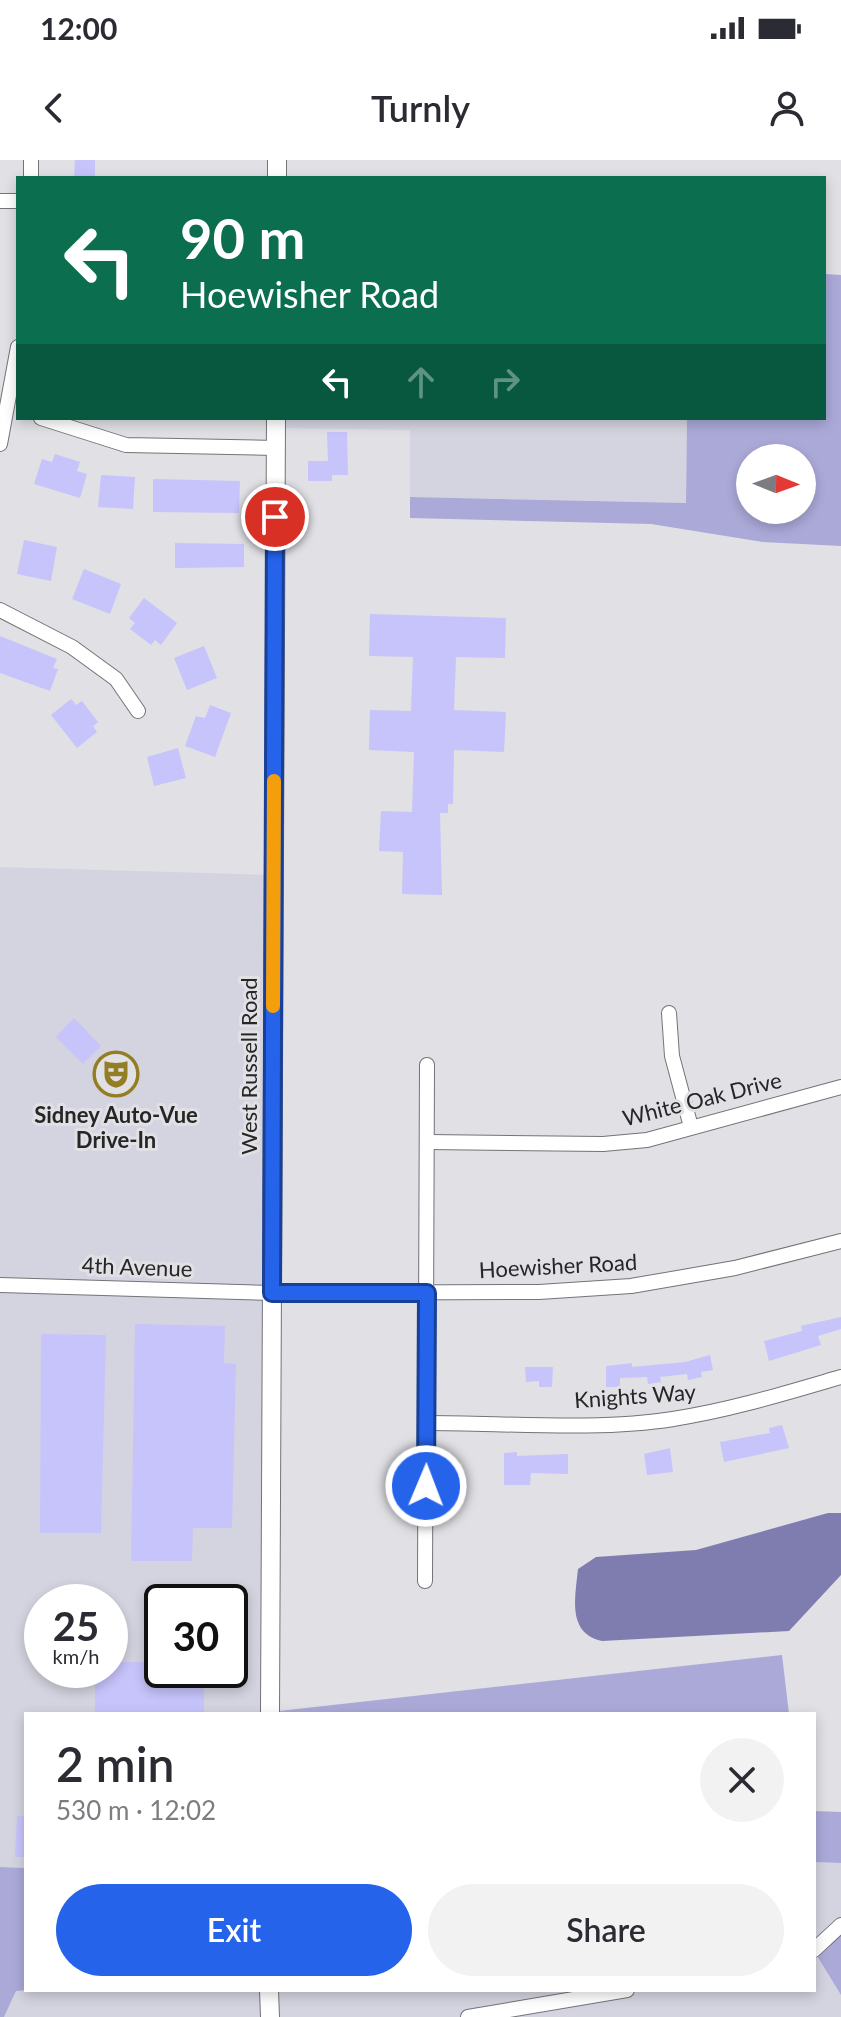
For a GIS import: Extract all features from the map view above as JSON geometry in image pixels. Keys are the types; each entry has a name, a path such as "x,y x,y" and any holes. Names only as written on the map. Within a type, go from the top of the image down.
{"street":[{"path":"0,444 16,359"},
{"path":"47,420 126,445 276,448"},
{"name":"West Russell Road","path":"270,1712 276,420"},
{"path":"0,610 83,655 116,679 138,711"},
{"path":"669,1013 672,1056 691,1127"},
{"path":"425,1581 427,1065"},
{"name":"White Oak Drive","path":"428,1142 603,1144 647,1140 841,1087"},
{"name":"Hoewisher Road","path":"272,1293 539,1292 631,1286 735,1268 841,1241"},
{"name":"4th Avenue","path":"0,1285 272,1293"},
{"name":"Knights Way","path":"427,1423 630,1423 671,1419 737,1407 841,1377"},
{"path":"816,1948 841,1925"},
{"path":"269,1992 270,2017"},
{"path":"468,2017 615,1992"}],"shaded area":[{"path":"826,274 841,275 841,546 763,542 651,524 410,518 410,497 686,503 687,420 826,420"},
{"path":"276,420 687,420 686,503 410,497 410,430 276,428"},
{"path":"0,867 274,875 270,1712 24,1712 24,1868 0,1867"},
{"path":"828,1513 841,1513 841,1575 789,1631 602,1641 591,1637 578,1622 575,1602 578,1569 596,1557 696,1550"},
{"path":"782,1655 789,1712 270,1712"},
{"path":"816,1811 841,1812 841,1863 816,1862"},
{"path":"816,1862 841,1863 841,1925 816,1948"},
{"path":"0,1867 24,1868 24,1990 16,1991 4,2017 0,2017"},
{"path":"841,1925 841,1995 816,1954 816,1949"},
{"path":"816,1954 841,1995 841,2017 4,2017 16,1991 816,1992"}],"building":[{"path":"75,160 95,160 95,176 74,176"},
{"path":"327,432 347,432 348,475 332,475 332,481 308,481 308,461 328,461"},
{"path":"55,454 80,462 77,471 87,474 80,498 34,484 42,459 52,462"},
{"path":"101,475 135,477 133,509 98,507"},
{"path":"153,479 240,481 239,513 153,512"},
{"path":"24,540 57,547 51,581 17,574"},
{"path":"175,543 244,544 244,567 175,568"},
{"path":"84,569 121,584 110,614 72,599"},
{"path":"144,598 177,623 161,645 155,640 151,645 130,629 135,623 129,618"},
{"path":"370,614 506,618 505,658 456,657 454,710 506,712 504,752 454,750 453,804 448,804 448,813 440,813 442,895 402,894 403,852 379,851 381,811 412,812 414,752 369,750 370,710 411,711 413,657 369,656"},
{"path":"0,636 57,659 53,668 58,669 50,691 0,673"},
{"path":"204,646 217,678 187,690 174,658"},
{"path":"71,699 76,705 82,701 98,722 93,726 97,732 77,748 51,715"},
{"path":"210,705 231,713 215,757 185,746 196,716 205,718"},
{"path":"178,748 186,778 154,786 147,757"},
{"path":"74,1018 101,1046 83,1064 56,1037"},
{"path":"841,1317 841,1329 818,1336 821,1345 769,1361 764,1341 802,1331 801,1326"},
{"path":"135,1324 225,1326 224,1363 236,1364 232,1528 193,1528 192,1561 131,1561"},
{"path":"41,1334 106,1335 101,1533 40,1533"},
{"path":"710,1355 713,1370 701,1372 702,1377 688,1380 687,1374 660,1377 661,1382 648,1384 647,1377 620,1378 620,1387 606,1387 606,1366 685,1362"},
{"path":"525,1367 553,1367 552,1387 539,1387 539,1381 526,1382"},
{"path":"782,1425 789,1448 724,1462 720,1442 770,1433 769,1428"},
{"path":"670,1448 673,1472 647,1475 644,1454"},
{"path":"517,1452 517,1456 568,1454 568,1474 531,1473 530,1485 504,1485 504,1453"},
{"path":"128,1662 144,1662 144,1688 204,1688 204,1712 95,1712 95,1688 128,1688"},
{"path":"17,1816 24,1816 24,1857 15,1857"}],"slow traffic":[{"path":"273,1006 274,781"}],"place":[{"name":"Sidney Auto-Vue Drive-In","path":"116,1074"}],"route":[{"path":"275,517 272,1293 427,1293 426,1486"}]}
